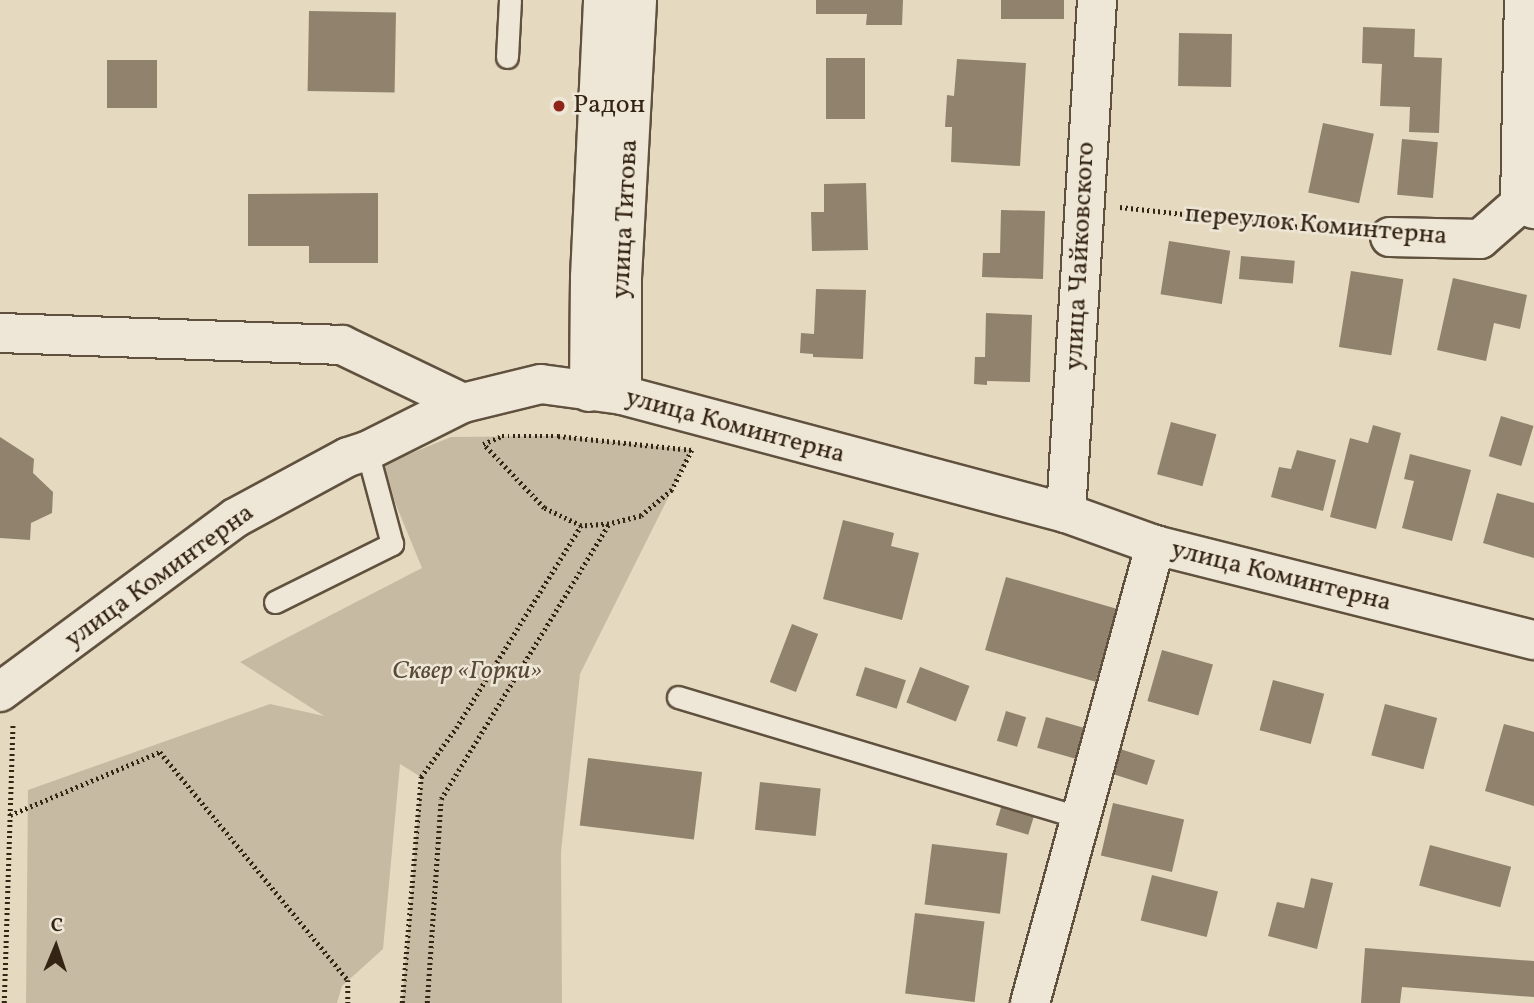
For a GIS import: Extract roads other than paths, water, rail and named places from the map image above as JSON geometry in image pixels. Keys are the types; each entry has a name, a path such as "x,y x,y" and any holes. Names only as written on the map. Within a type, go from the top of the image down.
{"street":[{"name":"улица Титова","path":"603,0 590,277 605,394"},
{"name":"улица Титова","path":"605,394 622,278 637,0"},
{"name":"улица Чайковского","path":"1066,513 1097,0"},
{"path":"1524,0 1527,206"},
{"name":"переулок Коминтерна","path":"1390,237 1480,239 1527,206"},
{"path":"0,332 342,345 463,403"},
{"name":"улица Коминтерна","path":"7,687 235,518 348,457 367,451 463,403 541,384 605,394 1066,513 1155,545 1534,640"},
{"path":"1030,1003 1155,545"}],"lane":[{"path":"507,57 510,0"},
{"path":"275,603 392,544 367,451"},
{"path":"678,696 1082,818"}],"place":[{"name":"Радон","path":"559,106"}],"park label":[{"name":"Сквер «Горки»","path":"467,672"}]}
